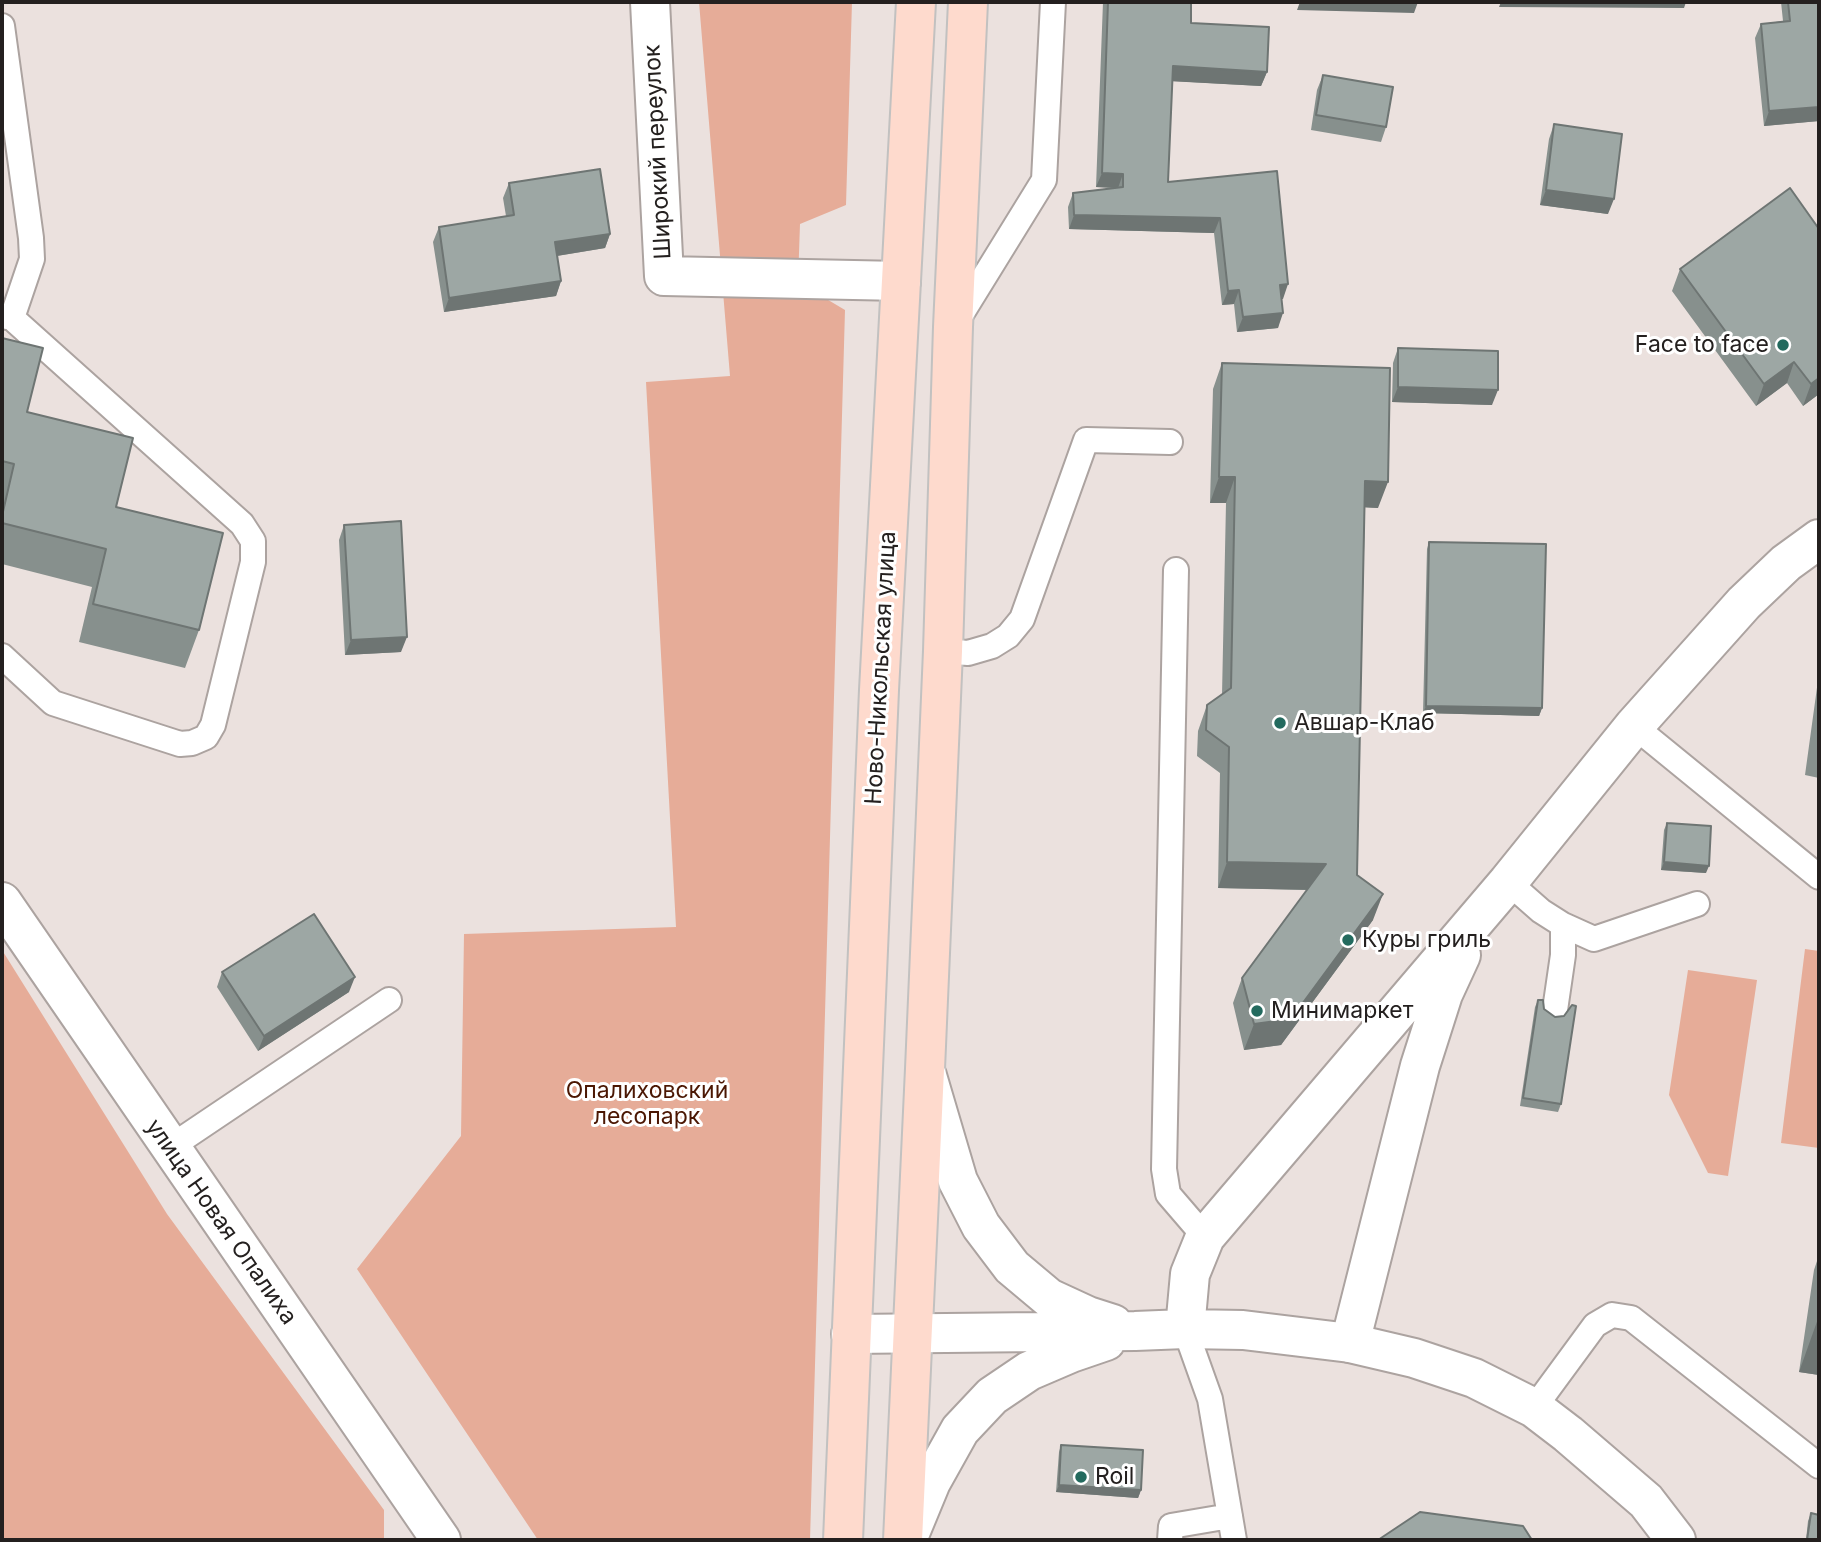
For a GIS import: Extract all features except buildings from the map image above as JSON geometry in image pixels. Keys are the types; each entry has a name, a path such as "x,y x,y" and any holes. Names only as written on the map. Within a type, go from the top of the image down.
{"main road":[{"name":"Ново-Никольская улица","path":"843,1540 879,690 916,2"},
{"path":"905,1540 968,2"}],"street":[{"name":"Широкий переулок","path":"650,2 664,276 901,281"},
{"path":"1185,1329 1191,1274 1205,1237 1508,882 1634,726 1744,603 1786,563 1819,539"},
{"name":"улица Новая Опалиха","path":"2,902 428,1534"},
{"path":"1350,1343 1420,1066 1443,994 1479,916"},
{"path":"925,1069 958,1181 981,1226 1012,1267 1049,1298 1088,1316 1135,1331"},
{"path":"851,1334 1243,1330 1350,1343 1414,1358 1474,1378 1534,1408 1647,1501 1676,1540"},
{"path":"905,1540 931,1482 960,1430 992,1396 1029,1371 1135,1331"}],"lane":[{"path":"953,327 1044,180 1053,2"},
{"path":"2,26 32,248 28,276 7,317 242,524 253,541 253,562 213,725 206,737 192,743 180,744 53,704 2,656"},
{"path":"943,652 968,653 992,646 1008,636 1022,619 1086,440 1170,442"},
{"path":"1176,570 1164,1169 1168,1194 1205,1237"},
{"path":"1634,726 1819,877"},
{"path":"1508,882 1541,911 1563,925 1594,939 1698,904"},
{"path":"1555,1010 1563,956 1563,925"},
{"path":"169,1148 389,1000"},
{"path":"1534,1408 1595,1325 1612,1315 1632,1318 1819,1466"},
{"path":"1170,1540 1171,1526 1232,1528 1210,1399 1185,1329"}],"green space":[{"name":"Опалиховский лесопарк","path":"699,2 852,2 846,205 800,224 798,282 845,310 810,1540 538,1540 357,1269 461,1136 464,934 676,927 646,382 730,376"},
{"path":"1805,949 1819,951 1819,1148 1781,1143"},
{"path":"2,950 167,1214 384,1510 384,1540 2,1540"},
{"path":"1688,970 1757,980 1728,1176 1708,1173 1669,1095"}],"place":[{"name":"Face to face","path":"1783,345"},
{"name":"Авшар-Клаб","path":"1280,723"},
{"name":"Куры гриль","path":"1348,940"},
{"name":"Минимаркет","path":"1257,1011"},
{"name":"Roil","path":"1081,1477"}]}
